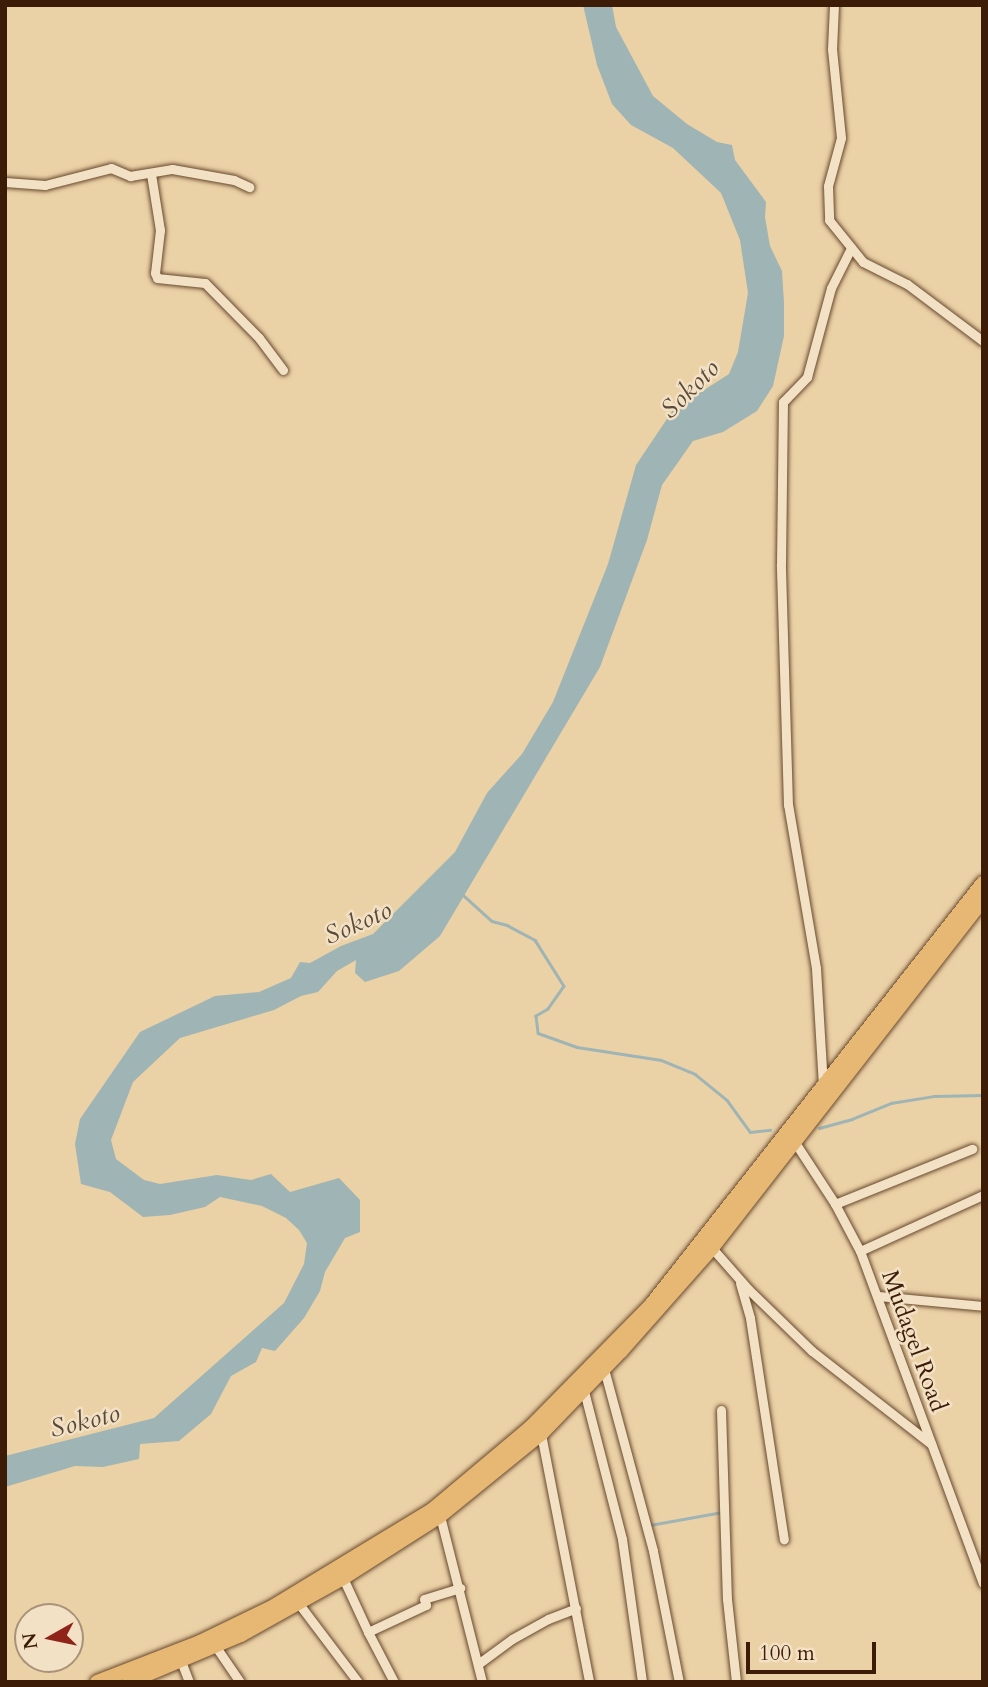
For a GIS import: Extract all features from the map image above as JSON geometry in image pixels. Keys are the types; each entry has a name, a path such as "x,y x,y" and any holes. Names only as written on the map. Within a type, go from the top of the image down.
{"main road":[{"path":"97,1682 200,1642 264,1611 432,1510 531,1427 643,1313 983,883"},
{"path":"129,1682 161,1676 181,1661 216,1647 343,1578 440,1516 541,1434 584,1391 712,1248 983,900"}],"street":[{"path":"834,5 832,49 841,138 826,201 828,220 873,269 906,284 983,341"},
{"path":"5,181 57,183 111,168 130,176 172,169 234,180 249,187"},
{"path":"151,174 160,230 155,273 157,278 205,283 259,338 283,370"},
{"path":"823,1086 816,968 788,805 781,564 783,402 807,377 831,288 851,248"},
{"path":"775,1146 794,1141"},
{"name":"Mudagel Road","path":"794,1141 835,1204 860,1251 983,1583"},
{"path":"835,1204 972,1149"},
{"path":"860,1251 983,1195"},
{"path":"712,1248 739,1280 812,1351 932,1445"},
{"path":"739,1280 750,1318 784,1539"},
{"path":"878,1296 983,1306"},
{"path":"604,1369 653,1551 679,1682"},
{"path":"584,1391 622,1539 642,1682"},
{"path":"721,1410 727,1599 736,1682"},
{"path":"541,1434 589,1682"},
{"path":"440,1516 482,1682"},
{"path":"343,1578 394,1682"},
{"path":"368,1632 426,1605 424,1598 460,1588"},
{"path":"299,1604 358,1682"},
{"path":"478,1664 512,1639 548,1619 576,1608"},
{"path":"216,1647 240,1682"},
{"path":"181,1661 189,1682"}],"shaded area":[{"path":"583,5 612,5 616,27 653,96 687,124 717,142 732,145 735,160 766,202 765,217 770,246 782,271 784,303 784,336 773,386 757,411 723,432 693,441 662,485 647,540 600,667 440,936 399,971 365,982 355,973 356,960 337,971 318,992 301,996 274,1010 180,1038 133,1082 111,1140 116,1159 144,1180 160,1184 217,1175 251,1180 271,1174 290,1192 339,1178 360,1200 360,1232 345,1238 325,1272 320,1291 304,1318 275,1351 262,1348 256,1362 231,1376 211,1414 179,1441 140,1444 139,1459 103,1467 75,1466 5,1487 5,1456 154,1418 284,1303 304,1264 307,1243 299,1230 286,1218 262,1206 220,1197 205,1207 170,1215 143,1217 110,1192 81,1184 75,1144 80,1119 140,1032 215,996 259,992 291,978 300,962 310,963 341,946 373,934 455,852 487,793 522,754 553,702 608,564 636,465 673,410 729,374 738,352 748,293 740,240 721,193 673,148 631,125 612,104 597,65"}],"waterway":[{"path":"462,894 492,921 507,925 535,940 564,986 548,1009 536,1016 538,1033 577,1047 661,1060 695,1074 727,1100 750,1132 770,1130"},
{"path":"819,1128 852,1119 891,1103 934,1096 983,1095"},
{"path":"650,1525 722,1512"}],"water label":[{"name":"Sokoto","path":"690,389"},
{"name":"Sokoto","path":"358,923"},
{"name":"Sokoto","path":"85,1421"}]}
